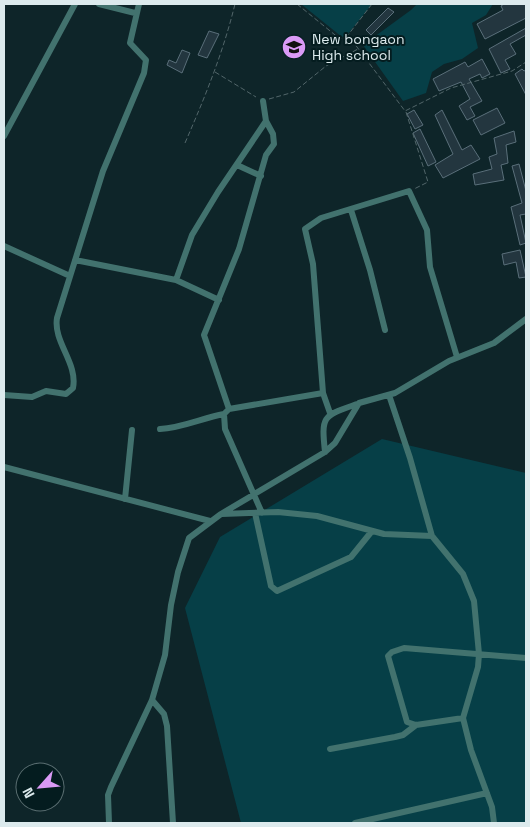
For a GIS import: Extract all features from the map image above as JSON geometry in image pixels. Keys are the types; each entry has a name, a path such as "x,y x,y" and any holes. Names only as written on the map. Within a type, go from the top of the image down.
{"street":[{"path":"4,136 75,4"},
{"path":"99,4 136,13"},
{"path":"4,395 32,397 46,391 66,394 73,388 73,370 56,323 103,171 146,66 144,56 130,43 139,4"},
{"path":"263,101 266,121 273,134 274,144 266,156 239,249 204,336 227,412 225,429 253,493 259,513 271,586 277,591 351,557 372,531"},
{"path":"176,280 192,235 266,121"},
{"path":"237,165 261,176"},
{"path":"325,452 323,429 330,413 323,393 313,264 305,229 321,218 409,192 427,230 430,267 456,357"},
{"path":"351,210 370,270 385,330"},
{"path":"4,246 70,276"},
{"path":"75,260 176,280 219,300"},
{"path":"330,413 388,395 456,357 494,343 526,319"},
{"path":"160,429 181,427 208,416 323,393"},
{"path":"388,395 410,458 432,536 463,574 474,601 479,654 478,667 463,718 471,750 487,793 494,823"},
{"path":"109,823 108,795 152,700 165,655 171,606 187,542 210,521 253,493 325,452 335,443 359,403"},
{"path":"125,499 132,430"},
{"path":"4,467 210,521"},
{"path":"221,514 259,513 317,516 384,534 432,536"},
{"path":"463,718 411,724 404,718 388,656 392,652 404,648 526,658"},
{"path":"152,700 164,714 167,726 174,823"},
{"path":"330,749 403,735 416,724"},
{"path":"355,823 487,793"}],"path":[{"path":"185,143 215,72 235,4"},
{"path":"297,4 340,39 348,35 372,4"},
{"path":"348,35 405,111 428,182 409,192"},
{"path":"215,72 263,101 294,92 326,66 359,49"},
{"path":"405,111 438,93 512,71 526,62"}],"shaded area":[{"path":"301,4 372,4 348,34 342,37"},
{"path":"417,4 493,4 486,15 472,23 478,48 462,59 444,64 432,72 426,93 403,101 363,45"},
{"path":"382,439 526,473 526,823 241,823 185,608 220,537"}],"building":[{"path":"504,4 526,4 526,18 485,39 477,24 503,10 501,6"},
{"path":"388,8 394,12 371,35 366,30"},
{"path":"526,28 526,35 510,44 516,54 505,60 510,69 501,73 489,49"},
{"path":"209,31 219,34 207,58 198,55"},
{"path":"182,50 190,53 182,73 167,65 169,60 176,63"},
{"path":"482,59 490,74 482,78 480,74 469,79 482,101 470,107 475,116 467,120 459,106 470,99 461,82 439,91 433,79 465,62 468,67"},
{"path":"522,69 526,70 526,95 515,74"},
{"path":"497,108 505,123 481,135 473,120"},
{"path":"414,110 423,125 415,129 407,114"},
{"path":"442,110 462,150 471,145 480,159 443,178 435,165 453,154 435,115"},
{"path":"420,129 436,162 428,166 413,133"},
{"path":"514,131 516,142 506,145 508,163 501,165 504,180 475,185 473,174 492,169 489,157 497,154 494,138"},
{"path":"519,164 526,191 526,214 520,215 526,243 520,245 511,207 522,203 512,166"},
{"path":"520,250 526,277 519,278 516,262 504,265 502,254"}],"place":[{"name":"New bongaon High school","path":"294,47"}]}
